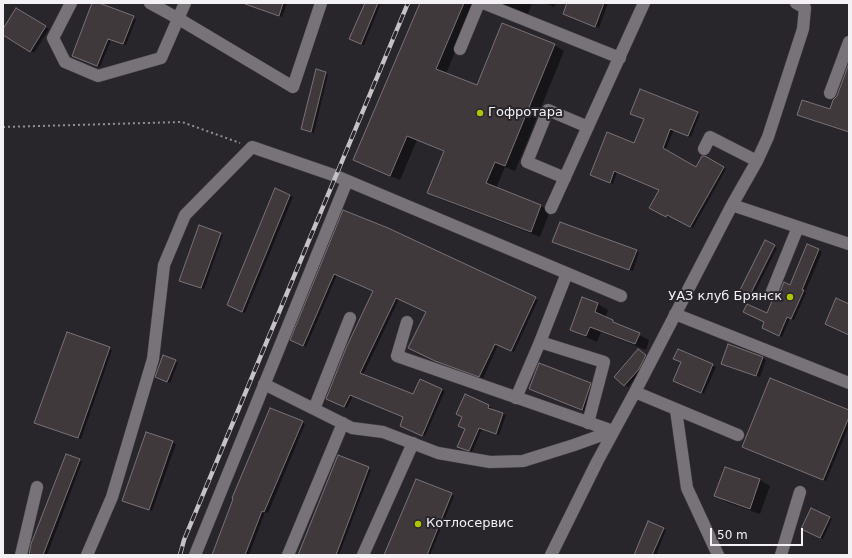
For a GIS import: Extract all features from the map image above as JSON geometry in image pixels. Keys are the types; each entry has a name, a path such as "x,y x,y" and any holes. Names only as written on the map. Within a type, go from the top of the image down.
{"street":[{"path":"71,3 53,38 65,62 98,76 161,58 185,3"},
{"path":"150,3 293,87 321,3"},
{"path":"460,49 479,3"},
{"path":"483,3 620,58"},
{"path":"551,208 644,3"},
{"path":"551,555 613,431 635,392 732,205 757,161 768,137 803,30 805,8 796,3"},
{"path":"830,93 849,42"},
{"path":"565,178 527,162 548,110 588,127"},
{"path":"704,149 710,137 757,161"},
{"path":"87,555 112,497 153,359 164,264 184,215 252,147 347,181 621,296"},
{"path":"195,555 347,181"},
{"path":"732,205 849,244"},
{"path":"771,294 798,227"},
{"path":"516,398 567,273"},
{"path":"675,314 849,382"},
{"path":"314,409 350,318"},
{"path":"407,322 397,356 613,431"},
{"path":"540,342 604,362 588,423"},
{"path":"264,384 352,428 383,432 438,454 490,462 523,461 613,431"},
{"path":"635,392 738,435"},
{"path":"676,410 687,488 718,555"},
{"path":"288,555 343,423"},
{"path":"363,555 413,444"},
{"path":"21,555 37,487"},
{"path":"781,555 800,492"}],"path":[{"path":"3,127 182,122 252,147"}],"building":[{"path":"92,3 99,3 134,16 123,44 108,39 97,66 72,56"},
{"path":"283,3 279,16 245,4"},
{"path":"365,3 378,3 361,44 349,39"},
{"path":"420,3 464,3 436,69 477,85 502,23 555,44 505,166 495,162 486,183 541,205 531,232 427,193 444,151 407,136 390,176 353,160"},
{"path":"567,3 604,3 595,27 563,14"},
{"path":"16,8 46,26 30,52 3,35 3,29"},
{"path":"849,63 849,132 797,115 802,100 830,109 833,100 837,96"},
{"path":"316,69 326,72 311,132 301,129"},
{"path":"640,89 698,112 688,136 670,129 663,148 696,167 702,156 705,156 724,167 690,227 667,215 666,217 649,208 659,190 614,171 610,183 590,175 607,132 634,143 644,119 630,114"},
{"path":"275,188 290,195 242,312 227,305"},
{"path":"343,210 388,228 536,297 511,351 495,344 479,377 435,361 408,348 426,312 396,298 360,373 413,394 420,379 442,389 422,436 400,426 403,417 350,395 344,407 326,399 346,348 373,291 334,274 303,346 290,340"},
{"path":"560,222 637,250 629,270 552,242"},
{"path":"199,225 221,233 201,288 179,281"},
{"path":"765,240 775,245 747,301 737,296"},
{"path":"807,244 819,249 802,290 804,290 791,319 787,317 779,336 762,328 764,322 743,312 747,304 767,313 772,301 778,297 784,282 790,285"},
{"path":"582,297 598,303 595,312 613,320 613,322 640,333 635,344 590,327 586,336 570,330"},
{"path":"836,298 849,304 849,335 825,324"},
{"path":"67,332 110,347 78,438 34,423"},
{"path":"728,344 763,357 756,376 721,364"},
{"path":"638,349 646,355 639,369 624,386 614,377"},
{"path":"678,349 713,364 701,393 673,381 681,362 673,359"},
{"path":"163,355 176,360 167,382 155,377"},
{"path":"539,363 591,383 582,410 529,389"},
{"path":"770,378 849,410 849,417 823,480 742,447"},
{"path":"465,394 489,405 488,408 503,413 496,434 479,428 469,451 457,447 465,429 458,426 462,417 456,414"},
{"path":"270,408 303,421 264,512 262,511 245,555 212,555 233,499 232,498"},
{"path":"146,432 173,441 149,510 122,501"},
{"path":"66,454 80,459 43,555 29,555 31,544"},
{"path":"338,455 369,467 336,555 298,555"},
{"path":"725,467 760,479 750,509 714,496"},
{"name":"Котлосервис","path":"416,479 452,493 427,555 384,555"},
{"path":"811,508 830,517 820,538 801,529"},
{"path":"648,521 664,528 652,555 634,555"}],"railway":[{"path":"180,555 184,540 408,3"}],"place":[{"name":"Гофротара","path":"480,113"},
{"name":"УАЗ клуб Брянск","path":"790,297"},
{"name":"Котлосервис","path":"418,524"}]}
